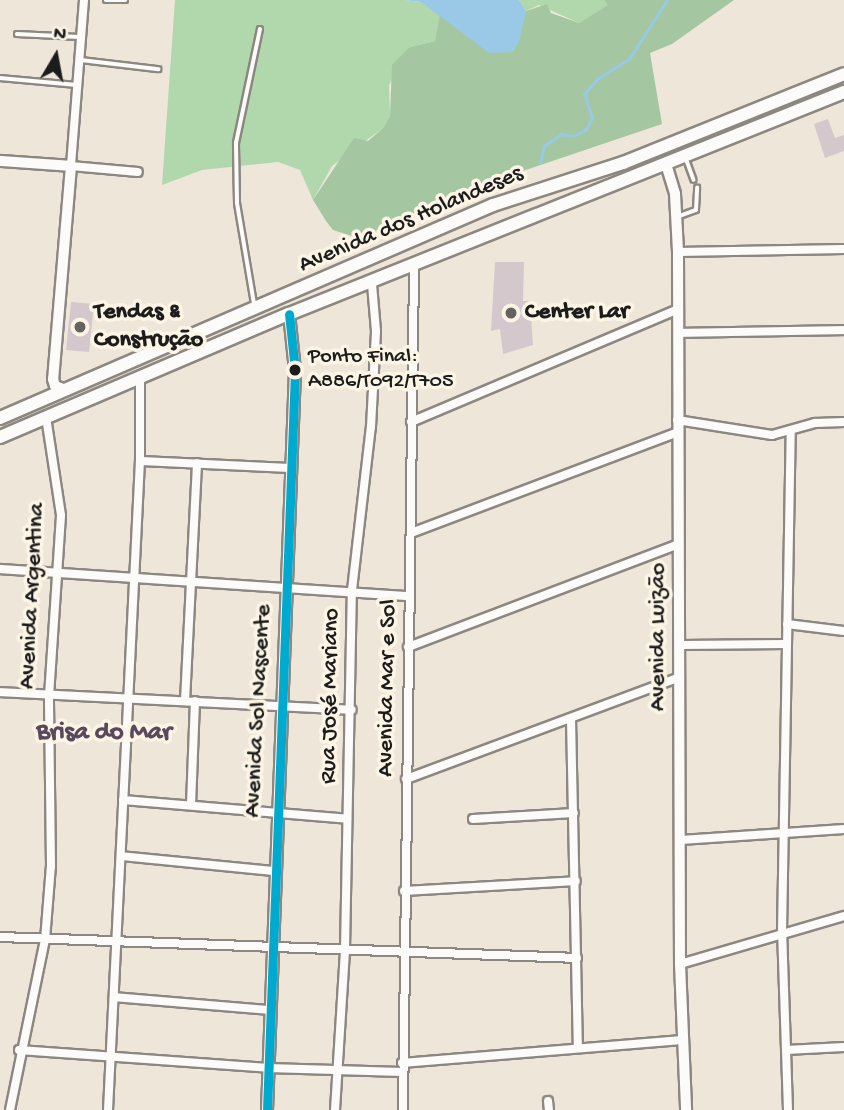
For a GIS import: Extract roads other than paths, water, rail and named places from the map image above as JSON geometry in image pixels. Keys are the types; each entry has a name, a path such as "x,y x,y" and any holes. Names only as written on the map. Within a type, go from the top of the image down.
{"main road":[{"name":"Avenida dos Holandeses","path":"0,418 481,210 623,163 844,74"},
{"name":"Avenida dos Holandeses","path":"0,437 289,314 414,268 844,92"}],"street":[{"path":"66,390 55,386 53,379 85,0"},
{"path":"0,161 138,172"},
{"name":"Avenida Luizão","path":"666,164 677,217 678,252 680,964 686,1110"},
{"path":"678,252 844,249"},
{"name":"Avenida Mar e Sol","path":"403,1110 414,268"},
{"name":"Rua José Mariano","path":"335,1110 345,949 352,710 352,590 372,413 376,331 372,284"},
{"path":"411,422 679,309"},
{"name":"Avenida Sol Nascente","path":"267,1110 280,705 295,370 289,314"},
{"path":"678,333 844,330"},
{"path":"108,1110 118,943 126,698 140,461 140,377"},
{"name":"Avenida Argentina","path":"10,1110 19,1050 45,940 51,866 49,696 60,503 46,417"},
{"path":"411,533 678,426 772,435 790,433 815,423 844,422"},
{"path":"788,1110 782,932 790,433"},
{"path":"140,461 291,468"},
{"path":"185,701 197,463"},
{"path":"408,647 680,544"},
{"path":"0,569 286,585 410,596"},
{"path":"787,624 844,631"},
{"path":"681,645 786,643"},
{"path":"406,779 681,677"},
{"path":"0,692 352,710"},
{"path":"191,805 195,701"},
{"path":"571,719 578,1048"},
{"path":"123,800 276,816 347,819"},
{"path":"473,819 574,813"},
{"path":"681,840 783,831 844,829"},
{"path":"121,856 274,870"},
{"path":"404,891 576,881"},
{"path":"680,964 844,916"},
{"path":"0,937 577,958"},
{"path":"114,997 270,1010"},
{"path":"19,1050 338,1072 682,1040"},
{"path":"786,1050 844,1047"}],"lane":[{"path":"106,0 125,0"},
{"path":"256,309 240,228 236,143 260,29"},
{"path":"18,34 81,38"},
{"path":"79,60 158,69"},
{"path":"0,78 77,85"},
{"path":"686,156 694,180"},
{"path":"677,217 696,210 697,188"}],"water":[{"path":"404,0 519,0 526,11 519,42 513,52 489,53 421,2"}],"waterway":[{"path":"540,163 544,146 561,134 574,136 586,129 592,118 584,94 597,79 629,59 667,0"}],"place":[{"name":"Center Lar","path":"511,313"},
{"name":"Tendas & Construção","path":"80,327"},
{"name":"Ponto Final: A886/T092/T705","path":"295,370"}],"district":[{"name":"Brisa do Mar","path":"104,734"}]}
